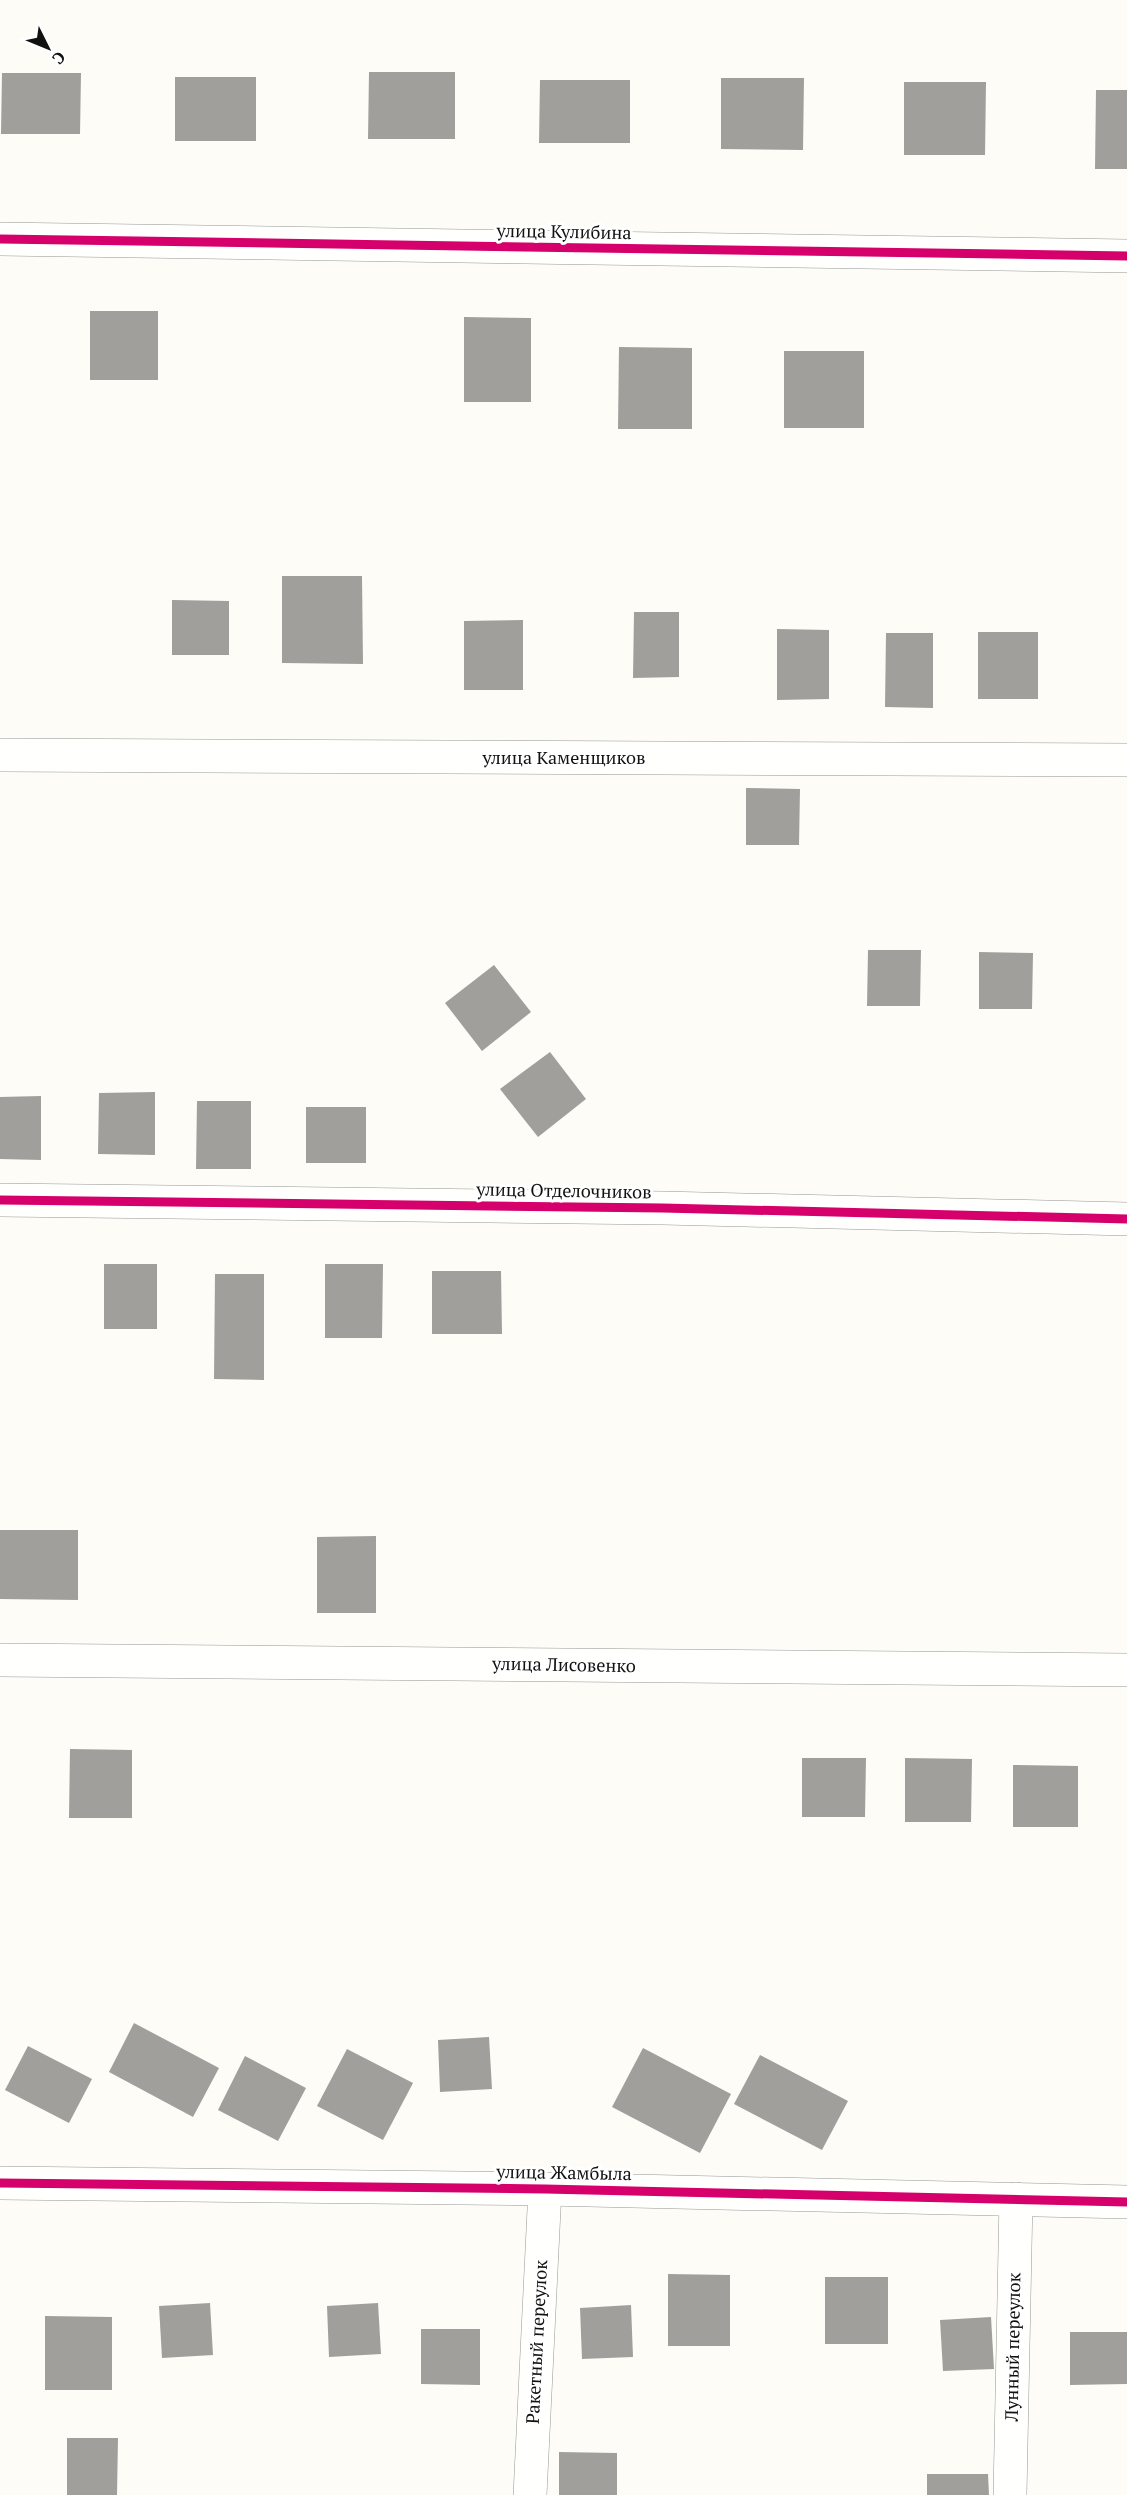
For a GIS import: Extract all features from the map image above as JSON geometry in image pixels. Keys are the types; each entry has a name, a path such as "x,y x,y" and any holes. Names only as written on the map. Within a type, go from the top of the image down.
{"street":[{"name":"улица Кулибина","path":"0,239 1127,256"},
{"name":"улица Каменщиков","path":"0,755 1127,760"},
{"name":"улица Отделочников","path":"0,1200 675,1209 1127,1219"},
{"name":"улица Лисовенко","path":"0,1660 1127,1670"},
{"name":"улица Жамбыла","path":"0,2183 545,2189 1127,2202"},
{"name":"Ракетный переулок","path":"530,2495 545,2189"},
{"name":"Лунный переулок","path":"1010,2495 1016,2199"}],"building":[{"path":"369,72 455,72 455,139 368,139"},
{"path":"2,73 81,73 80,134 1,134"},
{"path":"175,77 256,77 256,141 175,141"},
{"path":"721,78 804,78 803,150 721,149"},
{"path":"540,80 630,80 630,143 539,143"},
{"path":"904,82 986,82 985,155 904,155"},
{"path":"1096,90 1127,90 1127,169 1095,169"},
{"path":"90,311 158,311 158,380 90,380"},
{"path":"464,317 531,318 531,402 464,402"},
{"path":"619,347 692,348 692,429 618,429"},
{"path":"784,351 864,351 864,428 784,428"},
{"path":"282,576 362,576 363,664 282,663"},
{"path":"172,600 229,601 229,655 172,655"},
{"path":"634,612 679,612 679,677 633,678"},
{"path":"523,620 523,690 464,690 464,621"},
{"path":"777,629 829,630 829,699 777,700"},
{"path":"978,632 1038,632 1038,699 978,699"},
{"path":"886,633 933,633 933,708 885,707"},
{"path":"746,788 800,789 799,845 746,845"},
{"path":"868,950 921,950 920,1006 867,1006"},
{"path":"979,952 1033,953 1032,1009 979,1009"},
{"path":"494,965 531,1012 482,1051 445,1003"},
{"path":"550,1052 586,1099 538,1137 500,1089"},
{"path":"155,1092 155,1155 98,1154 99,1093"},
{"path":"41,1096 41,1160 0,1159 0,1097"},
{"path":"197,1101 251,1101 251,1169 196,1169"},
{"path":"306,1107 366,1107 366,1163 306,1163"},
{"path":"104,1264 157,1264 157,1329 104,1329"},
{"path":"325,1264 383,1264 382,1338 325,1338"},
{"path":"432,1271 501,1271 502,1334 432,1334"},
{"path":"215,1274 264,1274 264,1380 214,1379"},
{"path":"0,1530 78,1530 78,1600 0,1599"},
{"path":"376,1536 376,1613 317,1613 317,1537"},
{"path":"70,1749 132,1750 132,1818 69,1818"},
{"path":"802,1758 866,1758 865,1817 802,1817"},
{"path":"905,1758 972,1759 971,1822 905,1822"},
{"path":"1013,1765 1078,1766 1078,1827 1013,1827"},
{"path":"134,2023 219,2068 193,2117 109,2072"},
{"path":"489,2037 492,2089 440,2092 438,2040"},
{"path":"28,2046 92,2079 69,2123 5,2090"},
{"path":"643,2048 731,2094 700,2153 612,2107"},
{"path":"347,2049 413,2083 383,2140 317,2106"},
{"path":"760,2055 848,2101 822,2150 734,2104"},
{"path":"245,2056 306,2088 278,2141 218,2110"},
{"path":"668,2274 730,2275 730,2346 668,2346"},
{"path":"825,2277 888,2277 888,2344 825,2344"},
{"path":"210,2303 213,2355 162,2358 159,2306"},
{"path":"378,2303 381,2354 329,2357 327,2306"},
{"path":"631,2305 633,2357 582,2359 580,2308"},
{"path":"45,2316 112,2317 112,2390 45,2390"},
{"path":"991,2317 994,2369 943,2371 940,2320"},
{"path":"421,2329 480,2329 480,2385 421,2384"},
{"path":"1070,2332 1127,2332 1127,2384 1070,2385"},
{"path":"67,2438 118,2438 117,2495 67,2495"},
{"path":"559,2452 617,2453 617,2495 559,2495"},
{"path":"927,2474 988,2474 989,2495 927,2495"}],"cycle path":[{"path":"0,239 1127,256"},
{"path":"0,1200 663,1208 1127,1219"},
{"path":"0,2183 545,2189 1127,2202"}]}
